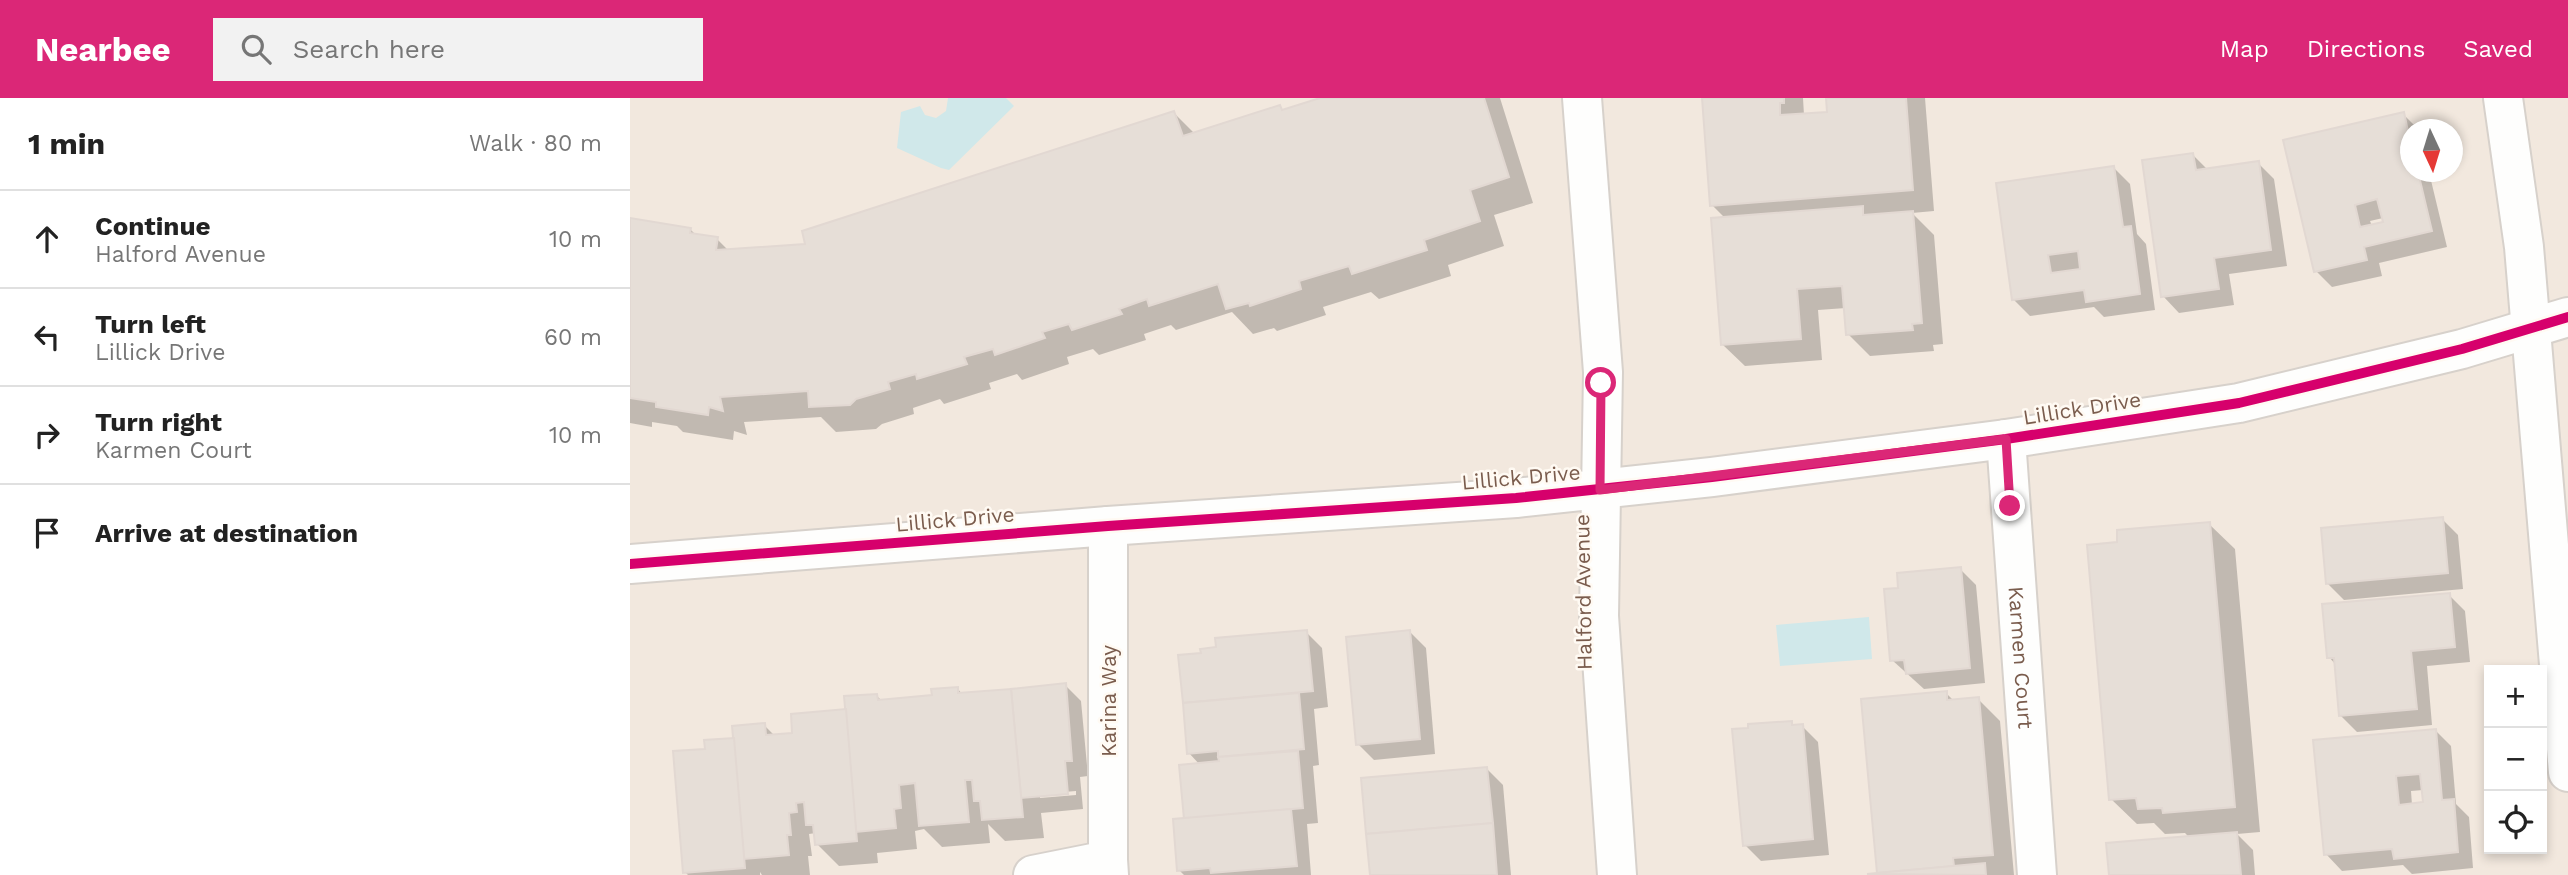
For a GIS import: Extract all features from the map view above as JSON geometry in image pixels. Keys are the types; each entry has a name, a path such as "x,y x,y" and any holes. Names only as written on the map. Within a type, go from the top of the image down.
{"street":[{"name":"Halford Avenue","path":"1582,98 1603,372 1600,616 1617,875"},
{"path":"2503,98 2524,247 2568,772"},
{"name":"Lillick Drive","path":"630,564 1600,490 2006,439 2239,403 2462,348 2568,317"},
{"name":"Karmen Court","path":"2006,439 2037,875"},
{"name":"Karina Way","path":"1108,526 1109,867"},
{"path":"1033,875 1109,867"}],"shaded area":[{"path":"630,98 2568,98 2568,875 630,875"}],"water":[{"path":"948,98 1006,98 1014,106 949,170 897,148 901,112 920,106 925,115 936,118 946,111"},
{"path":"1869,617 1872,659 1780,666 1776,625"}],"building":[{"path":"1320,98 1484,98 1509,177 1470,190 1480,221 1424,240 1427,250 1352,274 1349,266 1299,281 1301,289 1250,306 1249,303 1226,309 1218,284 1149,306 1147,299 1119,309 1122,314 1072,330 1069,324 1042,332 1045,338 995,355 993,349 964,357 967,364 917,379 916,374 888,382 890,389 856,399 850,405 809,407 808,391 720,397 723,411 709,407 708,415 656,407 656,402 630,398 630,218 691,228 690,233 718,237 716,250 805,244 802,231 1174,111 1183,136 1280,105 1282,110"},
{"path":"1702,98 1784,98 1784,103 1780,103 1780,115 1827,112 1826,98 1906,98 1913,190 1710,206"},
{"path":"2404,112 2405,119 2400,119 2400,182 2420,182 2432,231 2364,247 2367,260 2314,272 2283,140","holes":["2377,199 2383,222 2360,227 2355,205"]},
{"path":"2193,153 2196,170 2259,161 2271,250 2214,258 2219,289 2161,297 2142,160"},
{"path":"2114,166 2123,227 2131,226 2140,294 2086,302 2084,290 2012,300 1996,183","holes":["2078,251 2080,269 2051,273 2048,255"]},
{"path":"1863,206 1863,215 1913,211 1922,323 1912,324 1913,330 1846,335 1842,286 1797,289 1801,339 1721,345 1711,218"},
{"path":"2443,517 2448,573 2326,584 2321,528"},
{"path":"2210,522 2235,807 2163,813 2162,808 2138,809 2136,798 2109,800 2087,545 2117,542 2117,530"},
{"path":"1961,567 1970,668 1906,674 1904,660 1890,661 1884,589 1898,588 1897,573"},
{"path":"2450,593 2455,647 2411,651 2417,709 2339,716 2334,658 2327,658 2322,604"},
{"path":"1307,630 1313,691 1183,703 1178,655 1201,653 1200,649 1216,647 1215,638"},
{"path":"1410,630 1420,739 1356,745 1346,637"},
{"path":"1066,683 1072,761 1065,761 1068,794 1021,798 1011,689"},
{"path":"958,687 958,693 1011,689 1023,817 982,820 980,801 974,801 972,780 965,780 969,822 919,826 915,783 899,785 901,808 894,809 896,828 856,832 844,696 877,694 878,700 932,695 931,689"},
{"path":"1947,691 1947,700 1979,697 1993,855 1953,858 1954,866 1877,873 1861,699"},
{"path":"1299,693 1304,749 1218,757 1218,751 1187,754 1183,703"},
{"path":"846,709 857,841 815,845 813,825 806,825 804,802 796,803 797,812 789,813 789,855 744,859 732,726 765,723 766,735 792,733 791,714"},
{"path":"1792,721 1792,725 1803,724 1813,839 1743,846 1732,729 1748,728 1748,724"},
{"path":"2436,729 2442,800 2454,799 2458,852 2394,859 2392,849 2324,855 2313,740","holes":["2420,774 2423,802 2399,805 2396,776"]},
{"path":"734,738 745,868 683,873 673,751 705,749 704,740"},
{"path":"1298,751 1303,808 1184,819 1179,765 1219,761 1218,757"},
{"path":"1487,767 1493,823 1366,834 1361,778"},
{"path":"1291,809 1297,866 1211,873 1210,868 1177,871 1173,819"},
{"path":"1493,823 1497,875 1370,875 1366,834"},
{"path":"2237,832 2241,875 2109,875 2106,843"},
{"path":"1985,863 1986,875 1867,874 1877,873"}],"cycle path":[{"path":"630,564 1108,526 1516,498 1712,477 2006,439 2239,403 2462,349 2568,317"}],"route":[{"path":"1601,383 1600,490 2006,439 2010,506"}]}
